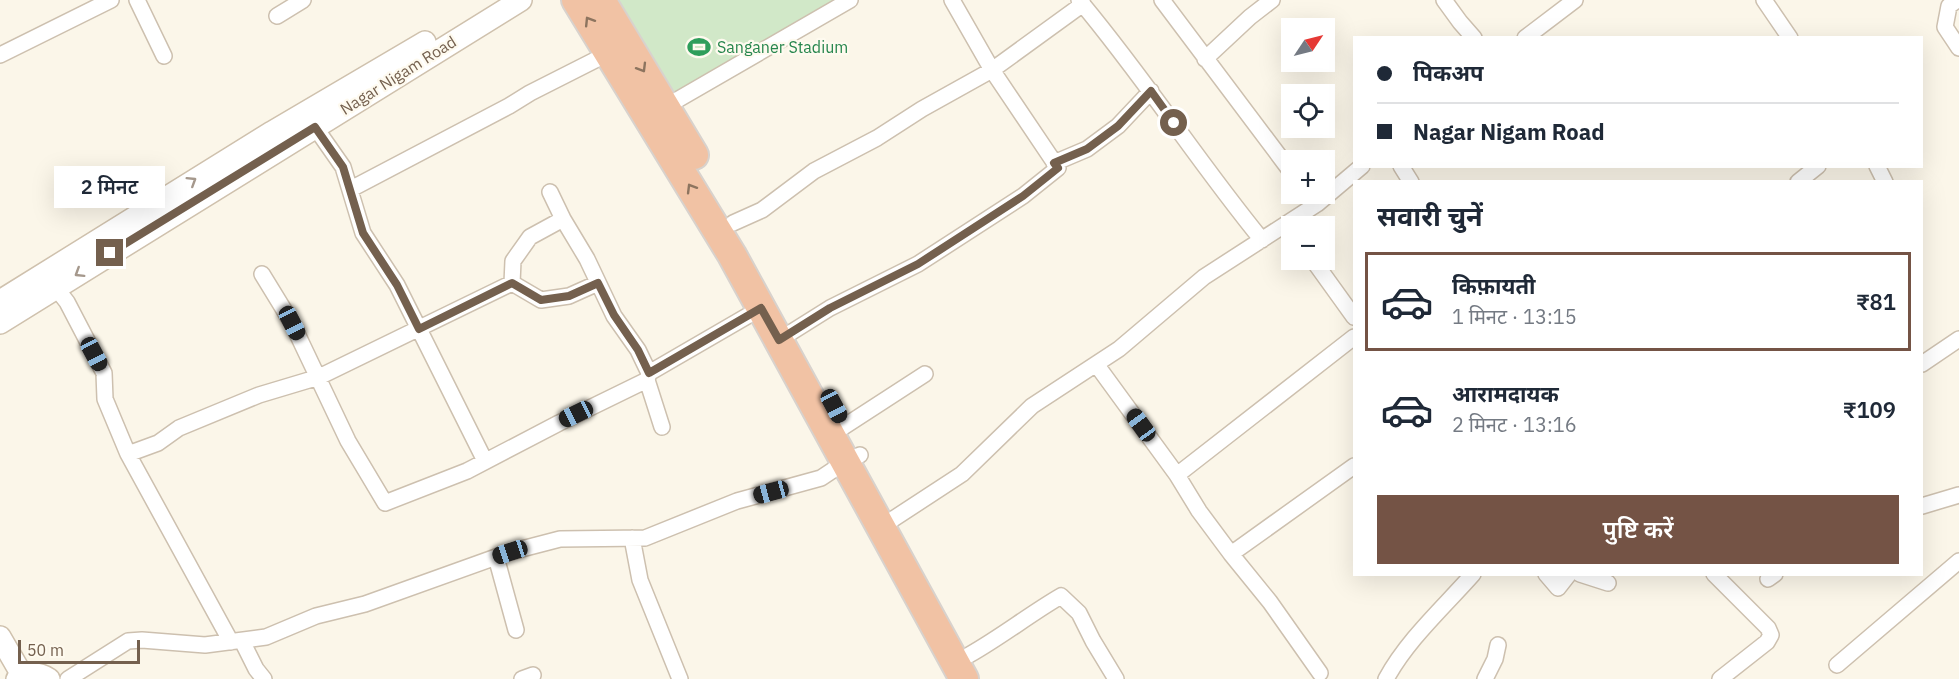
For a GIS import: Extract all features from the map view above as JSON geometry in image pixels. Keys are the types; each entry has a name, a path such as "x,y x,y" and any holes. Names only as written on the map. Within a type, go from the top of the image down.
{"highway":[{"path":"576,0 732,255 761,308 786,336"},
{"path":"601,0 733,223 786,336 972,671"}],"street":[{"path":"0,55 111,0"},
{"path":"137,0 164,56"},
{"path":"278,16 303,0"},
{"name":"Nagar Nigam Road","path":"0,301 272,132 495,0"},
{"name":"Nagar Nigam Road","path":"0,323 521,0"},
{"path":"665,107 850,0"},
{"path":"786,336 830,308 918,264 1014,202 1058,168 992,70 952,0"},
{"path":"1162,0 1281,159"},
{"path":"1204,59 1272,0"},
{"path":"1444,0 1472,36"},
{"path":"1528,36 1575,0"},
{"path":"1764,0 1789,36"},
{"path":"1957,0 1949,6 1946,27 1959,48"},
{"path":"733,223 762,210 814,171 877,138 922,109 992,70 1081,2 1151,91 1204,166 1262,240"},
{"path":"351,189 609,53"},
{"path":"1054,163 1087,149 1118,126 1151,91"},
{"path":"315,127 343,167 363,233 397,285 485,461"},
{"path":"1335,184 1359,168"},
{"path":"1800,180 1816,168"},
{"path":"550,192 614,315 638,350 662,427"},
{"path":"1299,216 1309,204"},
{"path":"512,283 513,261 531,237 563,219"},
{"path":"888,522 962,474 1032,406 1119,349 1204,277 1281,230"},
{"path":"1320,270 1353,316"},
{"path":"262,274 292,323 348,441 385,502 467,471 648,377 761,308"},
{"path":"128,454 158,443 179,428 259,395 319,377 512,283"},
{"path":"512,283 541,300 569,296 598,283"},
{"path":"56,288 67,303 104,373 105,399 128,454 236,641 264,679"},
{"path":"1177,475 1353,338"},
{"path":"1923,363 1959,339"},
{"path":"1096,364 1177,475 1199,511 1270,602 1320,673"},
{"path":"838,431 925,374"},
{"path":"68,679 128,641 205,645 267,637 316,616 365,604 496,557 560,539 645,538 737,501 821,478 853,458"},
{"path":"1231,554 1353,466"},
{"path":"1923,506 1959,495"},
{"path":"632,538 640,580 680,679"},
{"path":"496,557 516,630"},
{"path":"1837,664 1959,561"},
{"path":"1386,679 1394,665 1429,621 1471,576"},
{"path":"1548,576 1558,588 1567,576"},
{"path":"1586,576 1608,583"},
{"path":"1716,576 1768,628 1771,635 1767,642 1720,679"},
{"path":"972,671 995,640 1030,614 1061,596 1079,613 1116,679"},
{"path":"0,637 13,668 43,675 49,679"},
{"path":"1485,679 1495,659 1498,645"}],"green space":[{"name":"Sanganer Stadium","path":"618,0 837,0 671,95"}],"place":[{"name":"Sanganer Stadium","path":"699,47"}],"route":[{"path":"110,253 315,127 343,167 356,203 363,233 397,285 419,329 512,283 541,300 569,296 598,283 614,315 638,350 649,373 761,308 779,340 830,308 918,264 1023,196 1058,168 1054,163 1087,149 1118,126 1151,91 1174,123"}]}
